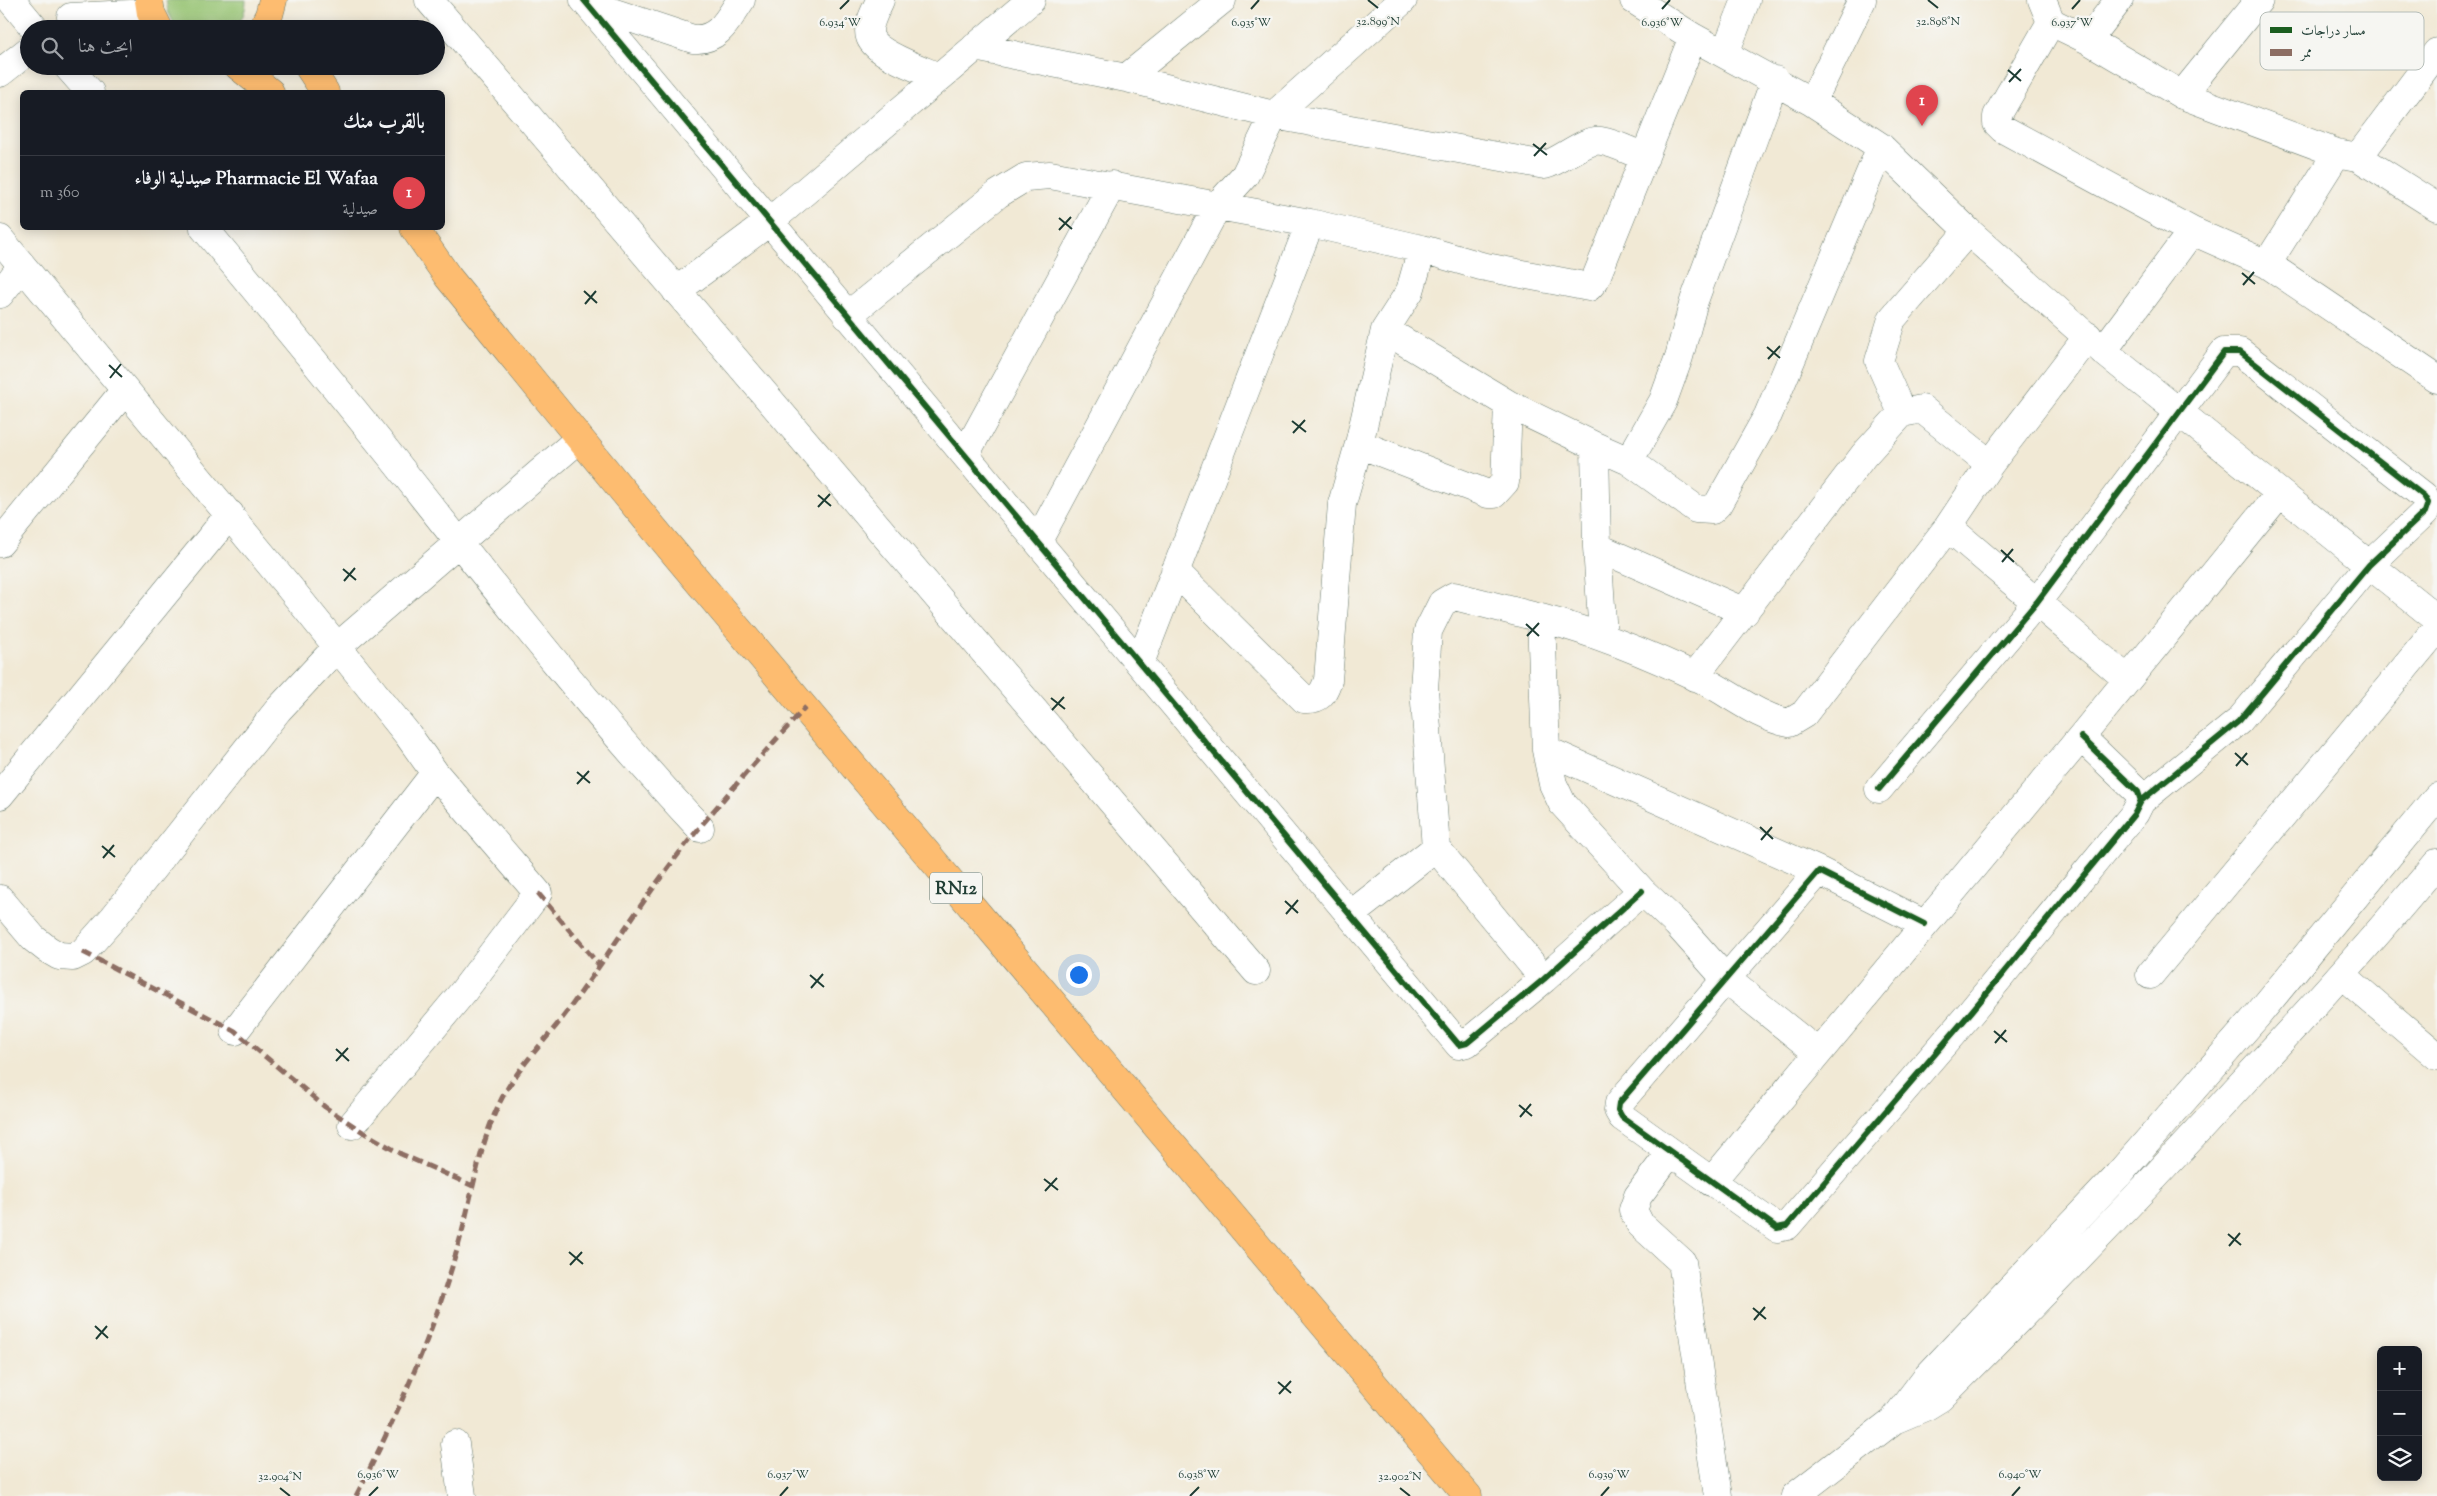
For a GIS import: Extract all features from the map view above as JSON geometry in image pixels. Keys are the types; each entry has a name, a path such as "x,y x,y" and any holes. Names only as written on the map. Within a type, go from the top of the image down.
{"main road":[{"path":"266,20 273,1"},
{"path":"273,1 281,20"},
{"path":"249,75 268,90"},
{"path":"314,75 324,90"},
{"name":"RN12","path":"396,230 448,277"},
{"name":"RN12","path":"415,230 448,277 580,439 895,813 1090,1050 1468,1496"}],"street":[{"path":"11,0 28,20"},
{"path":"429,0 1256,971"},
{"path":"584,0 610,12 693,39 702,40 709,38 720,29 741,0"},
{"path":"880,0 869,31 873,42 885,52 939,77"},
{"path":"676,292 769,222 1031,0"},
{"path":"1126,78 1222,0"},
{"path":"1038,541 1218,205 1245,175 1274,114 1404,0"},
{"path":"1634,0 1693,36 1812,102 1881,147 1968,231 2096,344 2279,494 2437,619"},
{"path":"1725,53 1746,0"},
{"path":"1812,102 1862,0"},
{"path":"2088,40 2119,0"},
{"path":"2182,95 2259,0"},
{"path":"2437,207 2348,155 2182,95 2088,40 2047,11 1997,116 1997,123 2003,129 2192,230 2267,264 2437,380"},
{"path":"610,12 769,222 1459,1046 1467,1043 1544,980 1642,891"},
{"path":"72,15 153,14"},
{"path":"847,316 1017,180 1038,174 1112,184 1310,223 1422,249 1481,266 1589,287 1595,280 1693,36"},
{"path":"975,47 1126,78 1274,114 1544,165 1555,163 1591,142 1600,140 1645,157"},
{"path":"2424,67 2437,52"},
{"path":"0,73 20,57"},
{"path":"2267,264 2348,155 2421,70"},
{"path":"75,75 88,90"},
{"path":"1629,461 1662,401 1679,357 1694,301 1775,80"},
{"path":"1385,330 1508,404 1629,461 1696,509 1712,510 1718,504 1768,415 1881,147"},
{"path":"965,454 1112,184"},
{"path":"1140,663 1310,223"},
{"path":"206,230 577,691 634,758 700,828"},
{"path":"1544,980 1436,848 1424,688 1428,631 1435,614 1447,598 1454,596 1603,636 1694,677 1774,720 1788,723 1804,714 1948,527 1990,464 2096,344 2192,230"},
{"path":"1902,412 1879,361 1892,319 1968,231"},
{"path":"0,239 230,514 408,735 435,773 538,894 463,992 352,1125"},
{"path":"1175,571 1304,699 1314,700 1322,695 1328,680 1342,504 1359,444 1385,330 1410,291 1422,249"},
{"path":"0,294 22,266"},
{"path":"1819,871 1619,1103 1618,1110 1622,1117 1670,1153 1777,1228 1788,1226 1979,1004 2135,813 2140,801 2239,721 2369,565 2425,512 2428,503 2424,496 2240,352 2224,352 2037,602 1879,790"},
{"path":"0,543 125,390"},
{"path":"1359,444 1494,494 1504,482 1508,404"},
{"path":"1694,677 1864,455 1902,412 1922,409 1990,464"},
{"path":"0,899 33,938 47,949 59,956 73,957 83,952 114,917 278,710 337,646 580,439"},
{"path":"1595,446 1597,547 1603,636"},
{"path":"1711,1182 1816,1052 2081,737 2279,494"},
{"path":"0,795 230,514"},
{"path":"1948,527 2127,679"},
{"path":"1597,547 1745,612"},
{"path":"1541,618 1546,750 1553,784 1562,803 1642,891 1677,924 1725,978 1816,1052"},
{"path":"2150,974 2437,629"},
{"path":"2081,737 2138,792 2140,801"},
{"path":"1546,750 1819,871 1924,924"},
{"path":"235,1031 435,773"},
{"path":"1894,1420 1925,1379 2130,1161 2256,1017 2437,797"},
{"path":"1350,916 1436,848"},
{"path":"1795,1496 1894,1420 1927,1406 1940,1398 2141,1194 2342,975 2436,866"},
{"path":"2342,975 2437,1056"},
{"path":"1670,1153 1638,1196 1634,1210 1640,1224 1682,1262 1718,1496"},
{"path":"455,1444 462,1496"}],"green space":[{"path":"166,0 246,0 241,20 172,20 168,12"}],"marked path":[{"path":"356,1496 387,1434 428,1338 460,1239 487,1135 507,1089 569,1009 656,884 687,843 745,774 806,707"},
{"path":"538,893 599,965"},
{"path":"83,952 235,1031 325,1107 363,1132 401,1154 473,1186"}],"cycle path":[{"path":"584,0 1459,1045 1467,1043 1544,979 1642,891"},
{"path":"1879,789 2037,602 2224,352 2240,352 2424,496 2428,503 2425,512 2369,565 2239,721 2141,801"},
{"path":"1924,924 1819,871 1619,1103 1618,1110 1622,1117 1777,1228 1787,1226 1972,1011 2135,813 2141,801 2138,792 2081,737"}],"place":[{"name":"Pharmacie El Wafaa صيدلية الوفاء","path":"1922,126"}]}
